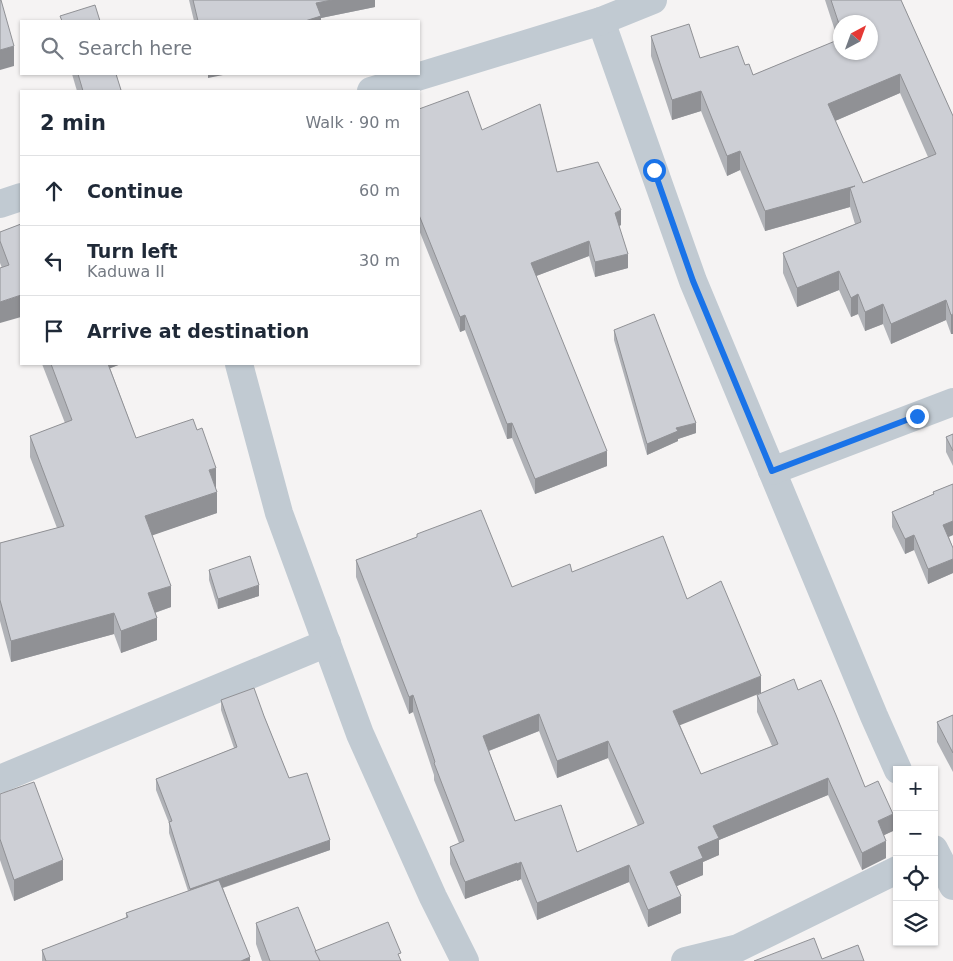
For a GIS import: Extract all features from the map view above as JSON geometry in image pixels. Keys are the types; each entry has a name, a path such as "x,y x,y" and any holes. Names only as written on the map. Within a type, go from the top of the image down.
{"street":[{"path":"375,90 601,21 653,0"},
{"path":"601,21 693,281 870,708 896,766"},
{"path":"0,204 20,197"},
{"path":"239,365 279,513 360,734 433,897 465,961"},
{"path":"772,471 953,402"},
{"path":"0,779 327,643"},
{"path":"938,856 953,886"},
{"path":"684,961 738,948 893,872"}],"building":[{"path":"0,0 14,46 0,50"},
{"path":"193,0 332,0 316,3 321,16 308,20 198,20"},
{"path":"831,0 901,0 953,116 953,314 951,315 946,300 891,324 883,304 865,312 858,294 851,298 839,271 797,288 783,253 861,222 850,188 855,186 765,211 740,151 727,156 701,91 672,100 651,36 689,24 700,58 738,46 745,65 749,64 753,75 833,42 833,60 878,60 878,15 836,15","holes":["900,74 936,154 863,183 828,104"]},
{"path":"95,5 100,20 62,20 60,16"},
{"path":"78,75 116,75 121,90 83,90"},
{"path":"468,91 482,130 540,104 557,172 598,162 621,210 615,213 628,254 595,262 589,241 531,263 607,451 535,479 512,423 507,424 465,315 460,317 420,217 420,109"},
{"path":"20,224 20,295 0,302 0,268 9,265 0,241 0,232"},
{"path":"654,314 696,423 676,428 678,431 647,444 614,330"},
{"path":"51,365 108,365 136,438 193,419 197,430 202,428 216,468 209,470 217,492 145,516 171,586 148,593 157,618 121,631 114,613 11,641 0,600 0,543 64,526 30,436 72,420"},
{"path":"953,434 953,451 946,437"},
{"path":"953,484 953,521 943,525 953,548 953,559 928,569 914,535 905,539 892,512"},
{"path":"481,510 512,587 570,564 572,572 663,536 687,599 721,581 761,676 673,711 701,774 778,744 757,695 794,679 798,690 821,680 865,787 878,781 893,814 878,821 886,841 862,853 828,778 713,826 719,838 698,847 703,858 670,872 681,896 648,910 629,865 537,903 521,862 465,882 450,847 464,841 434,763 413,695 409,697 356,560 417,537 417,534","holes":["539,714 557,761 608,741 644,823 577,852 561,805 515,821 483,736"]},
{"path":"250,556 259,585 218,599 209,570"},
{"path":"254,688 289,778 307,773 330,840 190,889 169,822 172,821 156,779 237,747 221,700"},
{"path":"953,715 953,753 937,722"},
{"path":"34,782 63,860 14,880 0,839 0,794"},
{"path":"219,880 250,957 241,961 46,961 42,950 128,917 126,913"},
{"path":"298,907 320,961 270,961 256,923"},
{"path":"388,922 401,953 398,954 401,961 320,961 315,951"},
{"path":"814,938 822,959 858,945 864,961 754,961"}],"route":[{"path":"654,170 693,281 772,471 917,416"}]}
